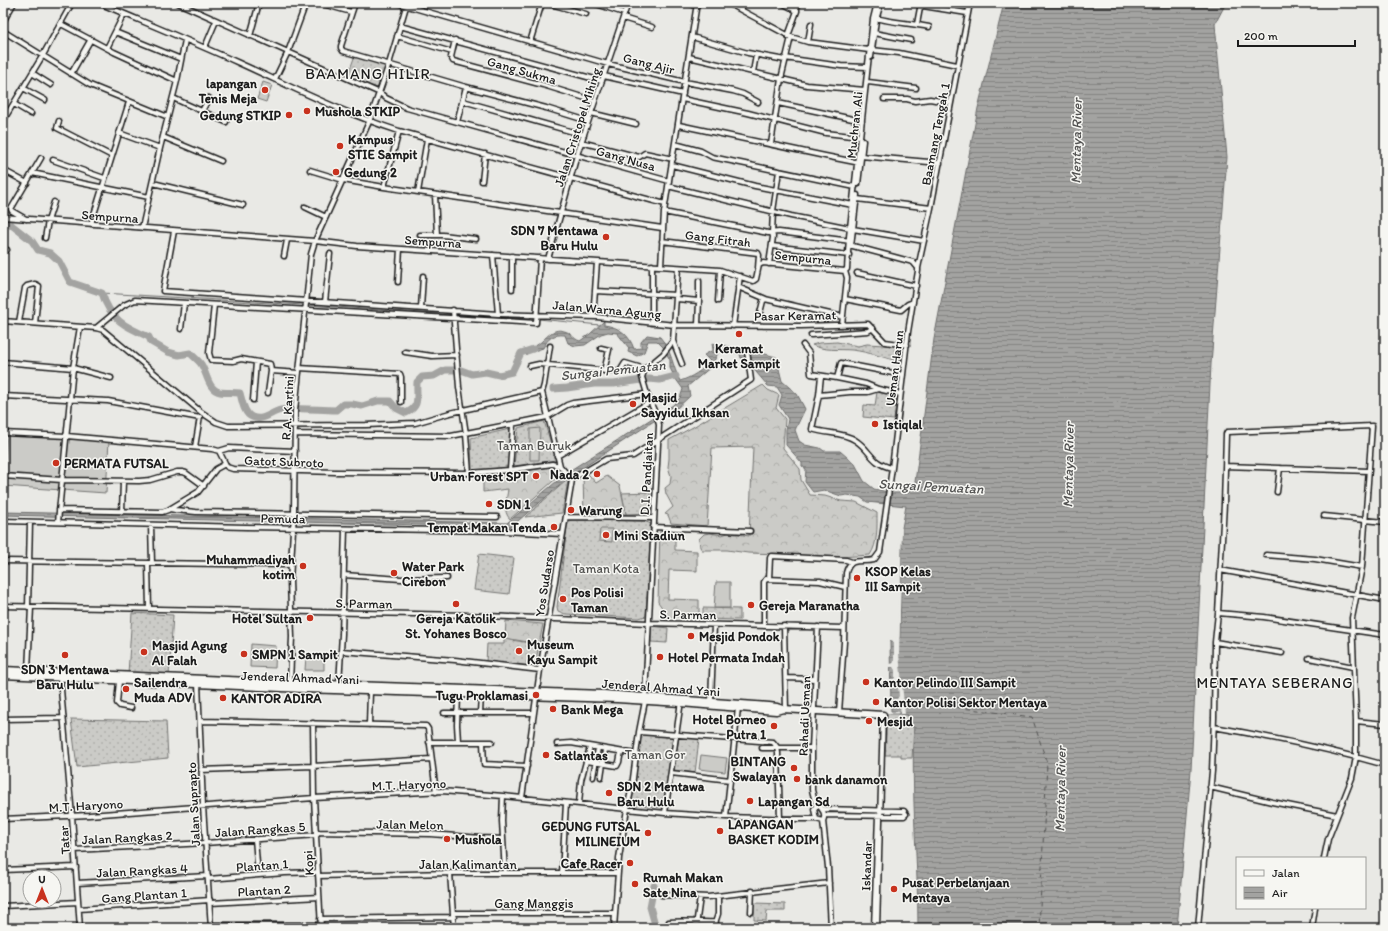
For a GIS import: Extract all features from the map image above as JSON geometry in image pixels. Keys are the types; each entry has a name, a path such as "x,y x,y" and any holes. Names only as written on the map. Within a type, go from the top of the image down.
{"highway":[{"name":"Jenderal Ahmad Yani","path":"3,670 370,691 481,695 522,693"},
{"name":"Jenderal Ahmad Yani","path":"3,675 119,680 290,682 522,693"},
{"path":"522,693 537,694"},
{"name":"Jenderal Ahmad Yani","path":"537,694 645,698 776,712 784,710 883,715"},
{"name":"Jenderal Ahmad Yani","path":"537,694 556,698 645,698"},
{"name":"Jenderal Ahmad Yani","path":"681,701 711,701 777,706 784,710"}],"street":[{"path":"3,22 14,3"},
{"path":"3,121 43,55 72,3"},
{"path":"99,3 185,40 206,47 329,105 369,122 665,204"},
{"name":"Gang Nusa","path":"178,3 380,93 386,98 407,108 577,154 669,181"},
{"path":"250,36 259,3"},
{"path":"275,79 288,52 306,3"},
{"path":"319,3 351,12"},
{"path":"355,3 341,46 341,50 344,52 588,121"},
{"name":"Gang Ajir","path":"397,3 406,4 608,64 685,82 733,91 743,94 758,102"},
{"path":"530,42 542,3"},
{"path":"547,3 586,14"},
{"path":"593,3 624,13"},
{"name":"Jalan Cristopel Mihing","path":"548,259 577,154 628,3"},
{"path":"661,266 662,228 665,204 676,144 697,5 688,3"},
{"path":"728,3 789,36 808,42 899,53 957,65"},
{"path":"782,3 797,11"},
{"path":"772,144 781,79 789,36 797,11 797,3"},
{"name":"Muchran Ali","path":"852,229 855,187 861,156 871,50 872,19 877,3"},
{"name":"Muchran Ali","path":"842,325 847,278 846,270 857,199 860,137 865,90 876,18 881,3"},
{"name":"Baamang Tengah 1","path":"918,268 940,163 957,65 970,3"},
{"name":"R.A. Kartini","path":"290,682 295,411 311,254 315,241 369,122 380,93 406,4"},
{"path":"917,24 920,8 923,6 967,14"},
{"path":"107,48 124,14"},
{"path":"623,18 652,27"},
{"path":"876,18 890,22 930,26"},
{"path":"206,47 216,21"},
{"path":"61,24 107,48 177,81"},
{"path":"808,42 810,24"},
{"path":"400,26 602,81"},
{"path":"3,31 71,74 90,84 129,102 168,117"},
{"path":"115,32 181,59"},
{"path":"874,32 910,40"},
{"path":"397,36 452,52 455,40"},
{"path":"692,37 756,55 841,66 868,67"},
{"path":"71,74 91,39"},
{"path":"142,228 177,81 185,40"},
{"name":"Gang Sukma","path":"452,52 451,57 453,61 543,85 595,101"},
{"path":"752,72 756,55"},
{"path":"689,57 813,86 865,90"},
{"path":"32,73 51,85"},
{"path":"604,76 683,94"},
{"path":"868,82 916,88"},
{"path":"457,122 466,87"},
{"path":"23,88 45,100"},
{"path":"173,98 226,122"},
{"path":"202,111 209,98"},
{"path":"682,99 826,133 860,137"},
{"path":"884,100 915,101 930,99 950,103"},
{"path":"462,101 584,135"},
{"path":"90,224 129,102"},
{"path":"778,103 862,121"},
{"path":"14,104 31,114"},
{"path":"591,113 636,124"},
{"path":"59,121 57,128 112,156"},
{"path":"679,125 859,162"},
{"path":"384,187 399,131"},
{"path":"119,133 160,148"},
{"path":"163,137 220,161"},
{"path":"418,192 427,138"},
{"path":"581,142 639,157 645,153 673,159"},
{"path":"676,144 702,151 712,157 855,187"},
{"path":"482,180 485,154"},
{"path":"861,156 940,163"},
{"path":"28,220 11,209 40,158"},
{"path":"53,160 104,178"},
{"path":"672,166 775,190 853,205"},
{"path":"3,170 27,183"},
{"path":"310,170 343,180 384,187 662,228"},
{"path":"769,264 773,238 772,233 775,190 779,171"},
{"path":"32,173 149,197"},
{"path":"153,183 243,205"},
{"path":"668,186 852,229 924,241"},
{"path":"435,195 436,235"},
{"path":"857,199 931,208"},
{"path":"45,238 48,221 54,202"},
{"path":"305,207 326,217"},
{"path":"664,212 772,233 779,232 850,244 908,261 916,264 918,268"},
{"name":"Sempurna","path":"3,217 13,219 315,241 357,246 720,270 751,280 755,280 758,268 762,264 846,270"},
{"path":"174,231 163,291 307,302 421,308 453,314 536,323 540,258"},
{"path":"420,235 476,239"},
{"path":"284,256 287,240"},
{"name":"Gang Fitrah","path":"662,241 758,253 758,268"},
{"path":"772,246 849,255"},
{"path":"398,282 400,249"},
{"path":"325,302 330,254"},
{"path":"493,255 498,314"},
{"path":"512,256 512,289"},
{"path":"593,316 597,262"},
{"path":"652,265 652,323"},
{"path":"557,456 651,404 642,377 645,369 663,354 673,341 678,268"},
{"name":"Usman Harun","path":"852,562 874,560 880,552 892,468 906,345 918,268"},
{"path":"718,301 720,270"},
{"path":"857,273 916,286"},
{"path":"421,308 424,276"},
{"path":"733,326 740,276"},
{"path":"698,325 699,281"},
{"path":"19,322 25,288 35,284 39,286 35,323"},
{"path":"738,287 767,299 843,317"},
{"path":"595,291 652,293 699,301"},
{"path":"760,313 763,299 767,299"},
{"path":"845,299 901,310 913,302"},
{"path":"96,328 114,312 135,300 306,309 498,314 537,317"},
{"path":"181,329 184,303"},
{"path":"214,305 209,353 210,358 216,361 233,361 241,359 271,364 268,393"},
{"path":"453,314 459,387 466,434 469,473"},
{"name":"Jalan Warna Agung","path":"537,317 593,316 675,325"},
{"path":"3,320 96,328 103,330 201,412 223,426 415,423 463,410 542,392"},
{"name":"Pasar Keramat","path":"675,325 801,326 868,324 873,328"},
{"path":"80,327 73,368 58,516 122,512 157,512 170,509 196,494 218,467 225,464 219,451"},
{"path":"811,335 868,331 873,328 887,342 906,345"},
{"path":"673,341 682,364"},
{"path":"803,345 809,353 811,374 866,384 878,389 900,394"},
{"path":"550,346 542,392 560,466 571,478 606,459 633,456 751,380 747,351"},
{"path":"601,348 609,350 604,371"},
{"path":"405,352 432,356 457,355"},
{"path":"3,362 73,368 111,378"},
{"path":"253,400 256,362"},
{"path":"530,366 537,364 620,372 625,363 645,369"},
{"path":"837,378 841,363 902,375"},
{"path":"271,371 299,370 401,375 400,402"},
{"path":"821,376 812,430 849,437 858,442 879,464 892,468"},
{"path":"819,395 868,392 878,389"},
{"path":"294,434 443,437 466,434 547,417 569,404 647,394"},
{"path":"3,396 71,398 108,401 200,418"},
{"name":"D.I. Pandjaitan","path":"614,928 617,873 627,809 633,783 645,698 658,439 658,420 651,404"},
{"path":"195,447 201,412"},
{"path":"510,470 513,424"},
{"path":"1198,928 1214,726 1215,642 1218,613 1227,432 1372,426 1362,567 1352,618 1356,757 1352,778 1328,839 1324,857"},
{"path":"3,433 67,436 195,447 219,451 229,448 295,450"},
{"name":"Gatot Subroto","path":"225,464 229,469 469,473 510,470 552,464 560,466"},
{"path":"1226,466 1369,471"},
{"path":"1277,492 1280,468"},
{"path":"3,476 62,480 123,481 150,480 177,472 182,472 186,473 204,486"},
{"name":"Yos Sudarso","path":"522,798 540,670 566,517 571,478"},
{"path":"122,512 123,481"},
{"path":"170,509 196,512 497,517"},
{"name":"Pemuda","path":"3,521 30,522 58,516 151,525 293,526 345,529 503,531 562,534"},
{"path":"1324,516 1385,522"},
{"path":"566,517 654,518"},
{"path":"28,671 30,522"},
{"path":"149,609 151,525"},
{"path":"653,527 750,532"},
{"path":"339,684 345,529"},
{"path":"1266,555 1315,559 1362,567"},
{"path":"769,579 771,556 846,560 852,562 847,567 845,587 839,712"},
{"path":"3,561 291,565"},
{"path":"1220,570 1385,600"},
{"path":"344,575 401,579 447,578"},
{"path":"764,626 764,580 766,578 820,581 845,587"},
{"name":"S. Parman","path":"3,606 549,618 648,623 844,628"},
{"path":"1218,613 1264,617 1385,635"},
{"path":"711,701 714,625"},
{"path":"784,626 786,678 784,710"},
{"name":"Rahadi Usman","path":"816,819 814,812 816,806 812,790 812,748 818,627"},
{"path":"1215,642 1282,653"},
{"path":"341,651 455,660 540,670"},
{"path":"1309,658 1354,667"},
{"name":"Tatar","path":"60,678 62,718 75,850 80,928"},
{"path":"786,678 815,679"},
{"path":"119,680 117,702 120,706 131,708"},
{"name":"Jalan Suprapto","path":"198,681 201,770 211,927"},
{"path":"369,725 370,691"},
{"path":"458,694 458,742"},
{"path":"480,713 481,695"},
{"path":"665,812 681,701"},
{"path":"726,817 738,708"},
{"path":"444,712 534,713"},
{"name":"Iskandar","path":"877,928 883,715"},
{"path":"3,718 62,718"},
{"path":"200,721 426,726 428,728 436,792"},
{"path":"1356,721 1385,724"},
{"name":"Kopi","path":"313,723 314,798 320,927"},
{"path":"1214,726 1356,757 1385,765"},
{"path":"639,732 769,740 775,743 778,747 780,819"},
{"path":"429,742 492,742"},
{"path":"483,742 484,764 526,766"},
{"path":"557,744 571,743 605,750 636,754"},
{"path":"579,804 581,780 590,747"},
{"path":"593,776 598,748"},
{"path":"762,748 812,748"},
{"path":"601,777 605,750"},
{"path":"587,761 617,766 621,752"},
{"path":"201,770 313,766 431,759"},
{"path":"671,773 730,780"},
{"path":"1210,787 1272,802 1337,815"},
{"name":"M.T. Haryono","path":"3,819 72,816 314,798 436,792 503,796 627,809 726,817 816,819 823,821"},
{"path":"503,796 505,873"},
{"path":"562,873 566,803"},
{"path":"816,806 819,806 822,809 880,813 901,816 906,814 904,811 901,811 880,813 824,816"},
{"path":"822,809 825,829 831,928"},
{"name":"Iskandar","path":"874,928 880,813"},
{"name":"Jalan Melon","path":"316,833 431,834 503,839"},
{"name":"Jalan Rangkas 5","path":"205,843 316,833"},
{"path":"255,839 257,863"},
{"name":"Jalan Rangkas 2","path":"75,850 205,843"},
{"path":"3,870 76,867"},
{"name":"Plantan 1","path":"208,878 285,873 318,874"},
{"path":"450,873 454,928"},
{"name":"Jalan Kalimantan","path":"318,874 617,873"},
{"name":"Jalan Rangkas 4","path":"77,883 208,878"},
{"path":"662,895 700,897 718,896 829,883"},
{"path":"751,912 752,891"},
{"path":"669,922 696,921 715,924 718,914 718,896"},
{"name":"Plantan 2","path":"210,901 319,897"},
{"path":"696,926 700,897"},
{"name":"Gang Plantan 1","path":"79,909 210,901"},
{"path":"3,906 78,902"},
{"path":"1312,928 1315,909"},
{"name":"Gang Manggis","path":"320,920 453,915 615,913"},
{"path":"185,928 320,927"}],"green space":[{"path":"355,55 386,66 378,88 347,78"},
{"name":"lapangan Tenis Meja","path":"263,82 272,85 266,102 257,99"},
{"path":"837,342 858,346 867,344 902,346 901,362 858,351 827,349 812,345"},
{"path":"763,385 768,390 779,395 776,408 785,419 783,448 800,469 801,480 810,495 825,496 841,501 856,502 877,513 876,540 870,555 818,557 748,553 727,550 702,550 699,539 704,534 710,533 722,535 728,533 749,536 753,447 712,448 707,526 671,523 668,515 665,514 673,507 666,494 665,488 670,484 671,476 668,467 669,440"},
{"path":"877,392 897,394 894,420 863,417 864,405 875,406"},
{"name":"Taman Buruk","path":"544,421 556,460 514,466 518,428"},
{"path":"540,428 539,460 530,460 530,429"},
{"path":"510,429 508,467 472,471 471,438"},
{"name":"PERMATA FUTSAL","path":"7,434 109,440 106,493 3,486"},
{"path":"551,467 559,472 560,475 510,519 506,512 508,489 483,492 483,477"},
{"path":"583,475 589,475 596,483 607,476 620,486 626,514 584,515"},
{"path":"567,480 562,513 525,517"},
{"path":"650,492 650,513 626,514 622,493"},
{"name":"Taman Kota","path":"569,521 644,521 651,524 646,616 639,618 565,614 558,611 557,607 567,527"},
{"name":"Mini Stadiun","path":"600,529 612,529 612,542 599,541"},
{"path":"660,530 675,532 675,550 697,551 697,571 669,570 668,599 699,600 699,616 669,617 658,602"},
{"path":"479,554 514,558 509,594 474,590"},
{"path":"716,582 730,582 730,608 714,608"},
{"path":"703,608 740,609 740,620 703,619"},
{"path":"132,613 173,615 169,676 128,674"},
{"path":"506,621 543,624 539,644 505,638"},
{"path":"651,626 668,628 667,643 651,642"},
{"path":"504,639 539,644 535,667 486,662 487,644 504,644"},
{"path":"251,644 276,646 275,668 250,667"},
{"path":"306,656 324,657 324,670 305,670"},
{"path":"887,714 905,714 910,717 911,726 914,727 912,758 901,758 901,755 885,755"},
{"path":"71,719 166,721 168,758 77,767"},
{"name":"Taman Gor","path":"640,733 675,738 663,808 632,804"},
{"path":"679,737 699,739 695,773 674,770"},
{"path":"701,755 727,758 725,772 699,769"},
{"path":"754,903 785,904 785,911 767,911 766,921 754,920"}],"water":[{"name":"Mentaya River","path":"1004,3 1226,3 1215,24 1227,157 1211,364 1191,770 1177,928 918,928 913,777 914,727 911,727 911,720 908,715 900,714 900,711 891,711 890,641 900,638 902,528 906,506 867,502 860,497 847,495 841,496 824,490 813,492 805,482 806,469 786,445 788,419 779,405 782,395 777,387 768,386 756,372 752,363 741,358 740,354 726,350 719,351 711,367 688,386 690,396 675,410 660,417 572,475 509,527 3,515 3,512 507,523 569,471 673,405 680,398 683,389 670,368 670,360 663,347 657,341 648,341 644,352 637,356 628,352 629,348 617,333 608,332 601,334 585,345 575,346 568,343 565,335 557,335 551,337 543,348 526,355 525,350 537,345 553,332 560,330 566,332 580,341 604,321 604,325 614,327 623,332 629,339 634,349 641,348 641,342 647,335 660,337 667,348 680,381 704,368 710,361 704,355 713,350 712,343 776,357 782,381 797,394 805,409 795,430 799,441 805,445 820,448 824,451 840,451 855,464 864,481 874,489 892,493 909,493 915,482 934,339 978,108"}],"pier":[{"path":"900,528 902,528 899,654 905,714 901,714 900,705 897,703 889,703 889,700 897,699 899,696 898,686 894,683 889,683 889,679 894,679 895,677 895,670 893,667 889,667 889,664 894,662 894,644 892,641 888,641 889,639 898,637"}],"waterway":[{"path":"3,212 6,213 9,223 32,241 38,250 50,253 59,261 70,282 102,293 109,310 114,316 126,326 149,337 151,342 168,352 179,355 190,353 201,364 210,385 216,391 240,393 244,407 247,413 252,417 263,418 277,411 288,409 336,410 343,404 362,406 378,401 390,401 396,408 406,413 416,404 417,382 422,377 434,376 445,370 461,370 472,374 486,372 499,375 512,372 521,353 533,349"},
{"path":"102,293 303,305"},
{"path":"307,305 451,315"},
{"path":"454,315 535,319"},
{"path":"538,319 600,325"},
{"name":"Sungai Pemuatan","path":"553,389 594,384 614,384 649,379 660,380 676,376"},
{"path":"654,886 650,907 656,928"}],"ferry route":[{"path":"904,701 1032,717 1047,763 1039,928"}],"place":[{"name":"lapangan Tenis Meja","path":"265,90"},
{"name":"Mushola STKIP","path":"307,111"},
{"name":"Gedung STKIP","path":"289,115"},
{"name":"Kampus STIE Sampit","path":"340,146"},
{"name":"Gedung 2","path":"336,172"},
{"name":"SDN 7 Mentawa Baru Hulu","path":"606,237"},
{"name":"Keramat Market Sampit","path":"739,334"},
{"name":"Masjid Sayyidul Ikhsan","path":"633,404"},
{"name":"Istiqlal","path":"875,424"},
{"name":"PERMATA FUTSAL","path":"56,463"},
{"name":"Nada 2","path":"597,474"},
{"name":"Urban Forest SPT","path":"536,476"},
{"name":"SDN 1","path":"489,504"},
{"name":"Warung","path":"571,510"},
{"name":"Tempat Makan Tenda","path":"554,527"},
{"name":"Mini Stadiun","path":"606,535"},
{"name":"Muhammadiyah kotim","path":"303,566"},
{"name":"Water Park Cirebon","path":"394,573"},
{"name":"KSOP Kelas III Sampit","path":"857,578"},
{"name":"Pos Polisi Taman","path":"563,599"},
{"name":"Gereja Katolik St. Yohanes Bosco","path":"456,604"},
{"name":"Gereja Maranatha","path":"751,605"},
{"name":"Hotel Sultan","path":"310,618"},
{"name":"Mesjid Pondok","path":"691,636"},
{"name":"Museum Kayu Sampit","path":"519,651"},
{"name":"Masjid Agung Al Falah","path":"144,652"},
{"name":"SMPN 1 Sampit","path":"244,654"},
{"name":"SDN 3 Mentawa Baru Hulu","path":"65,655"},
{"name":"Hotel Permata Indah","path":"660,657"},
{"name":"Kantor Pelindo III Sampit","path":"866,682"},
{"name":"Sailendra Muda ADV","path":"126,689"},
{"name":"Tugu Proklamasi","path":"536,695"},
{"name":"KANTOR ADIRA","path":"223,698"},
{"name":"Kantor Polisi Sektor Mentaya","path":"876,702"},
{"name":"Bank Mega","path":"553,709"},
{"name":"Mesjid","path":"869,721"},
{"name":"Hotel Borneo Putra 1","path":"774,726"},
{"name":"Satlantas","path":"546,755"},
{"name":"BINTANG Swalayan","path":"794,768"},
{"name":"bank danamon","path":"797,779"},
{"name":"SDN 2 Mentawa Baru Hulu","path":"609,793"},
{"name":"Lapangan Sd","path":"750,801"},
{"name":"LAPANGAN BASKET KODIM","path":"720,831"},
{"name":"GEDUNG FUTSAL MILINEIUM","path":"648,833"},
{"name":"Mushola","path":"447,839"},
{"name":"Cafe Racer","path":"630,863"},
{"name":"Rumah Makan Sate Nina","path":"635,884"},
{"name":"Pusat Perbelanjaan Mentaya","path":"894,889"}],"district":[{"name":"BAAMANG HILIR","path":"368,74"},
{"name":"MENTAYA SEBERANG","path":"1275,683"}]}
